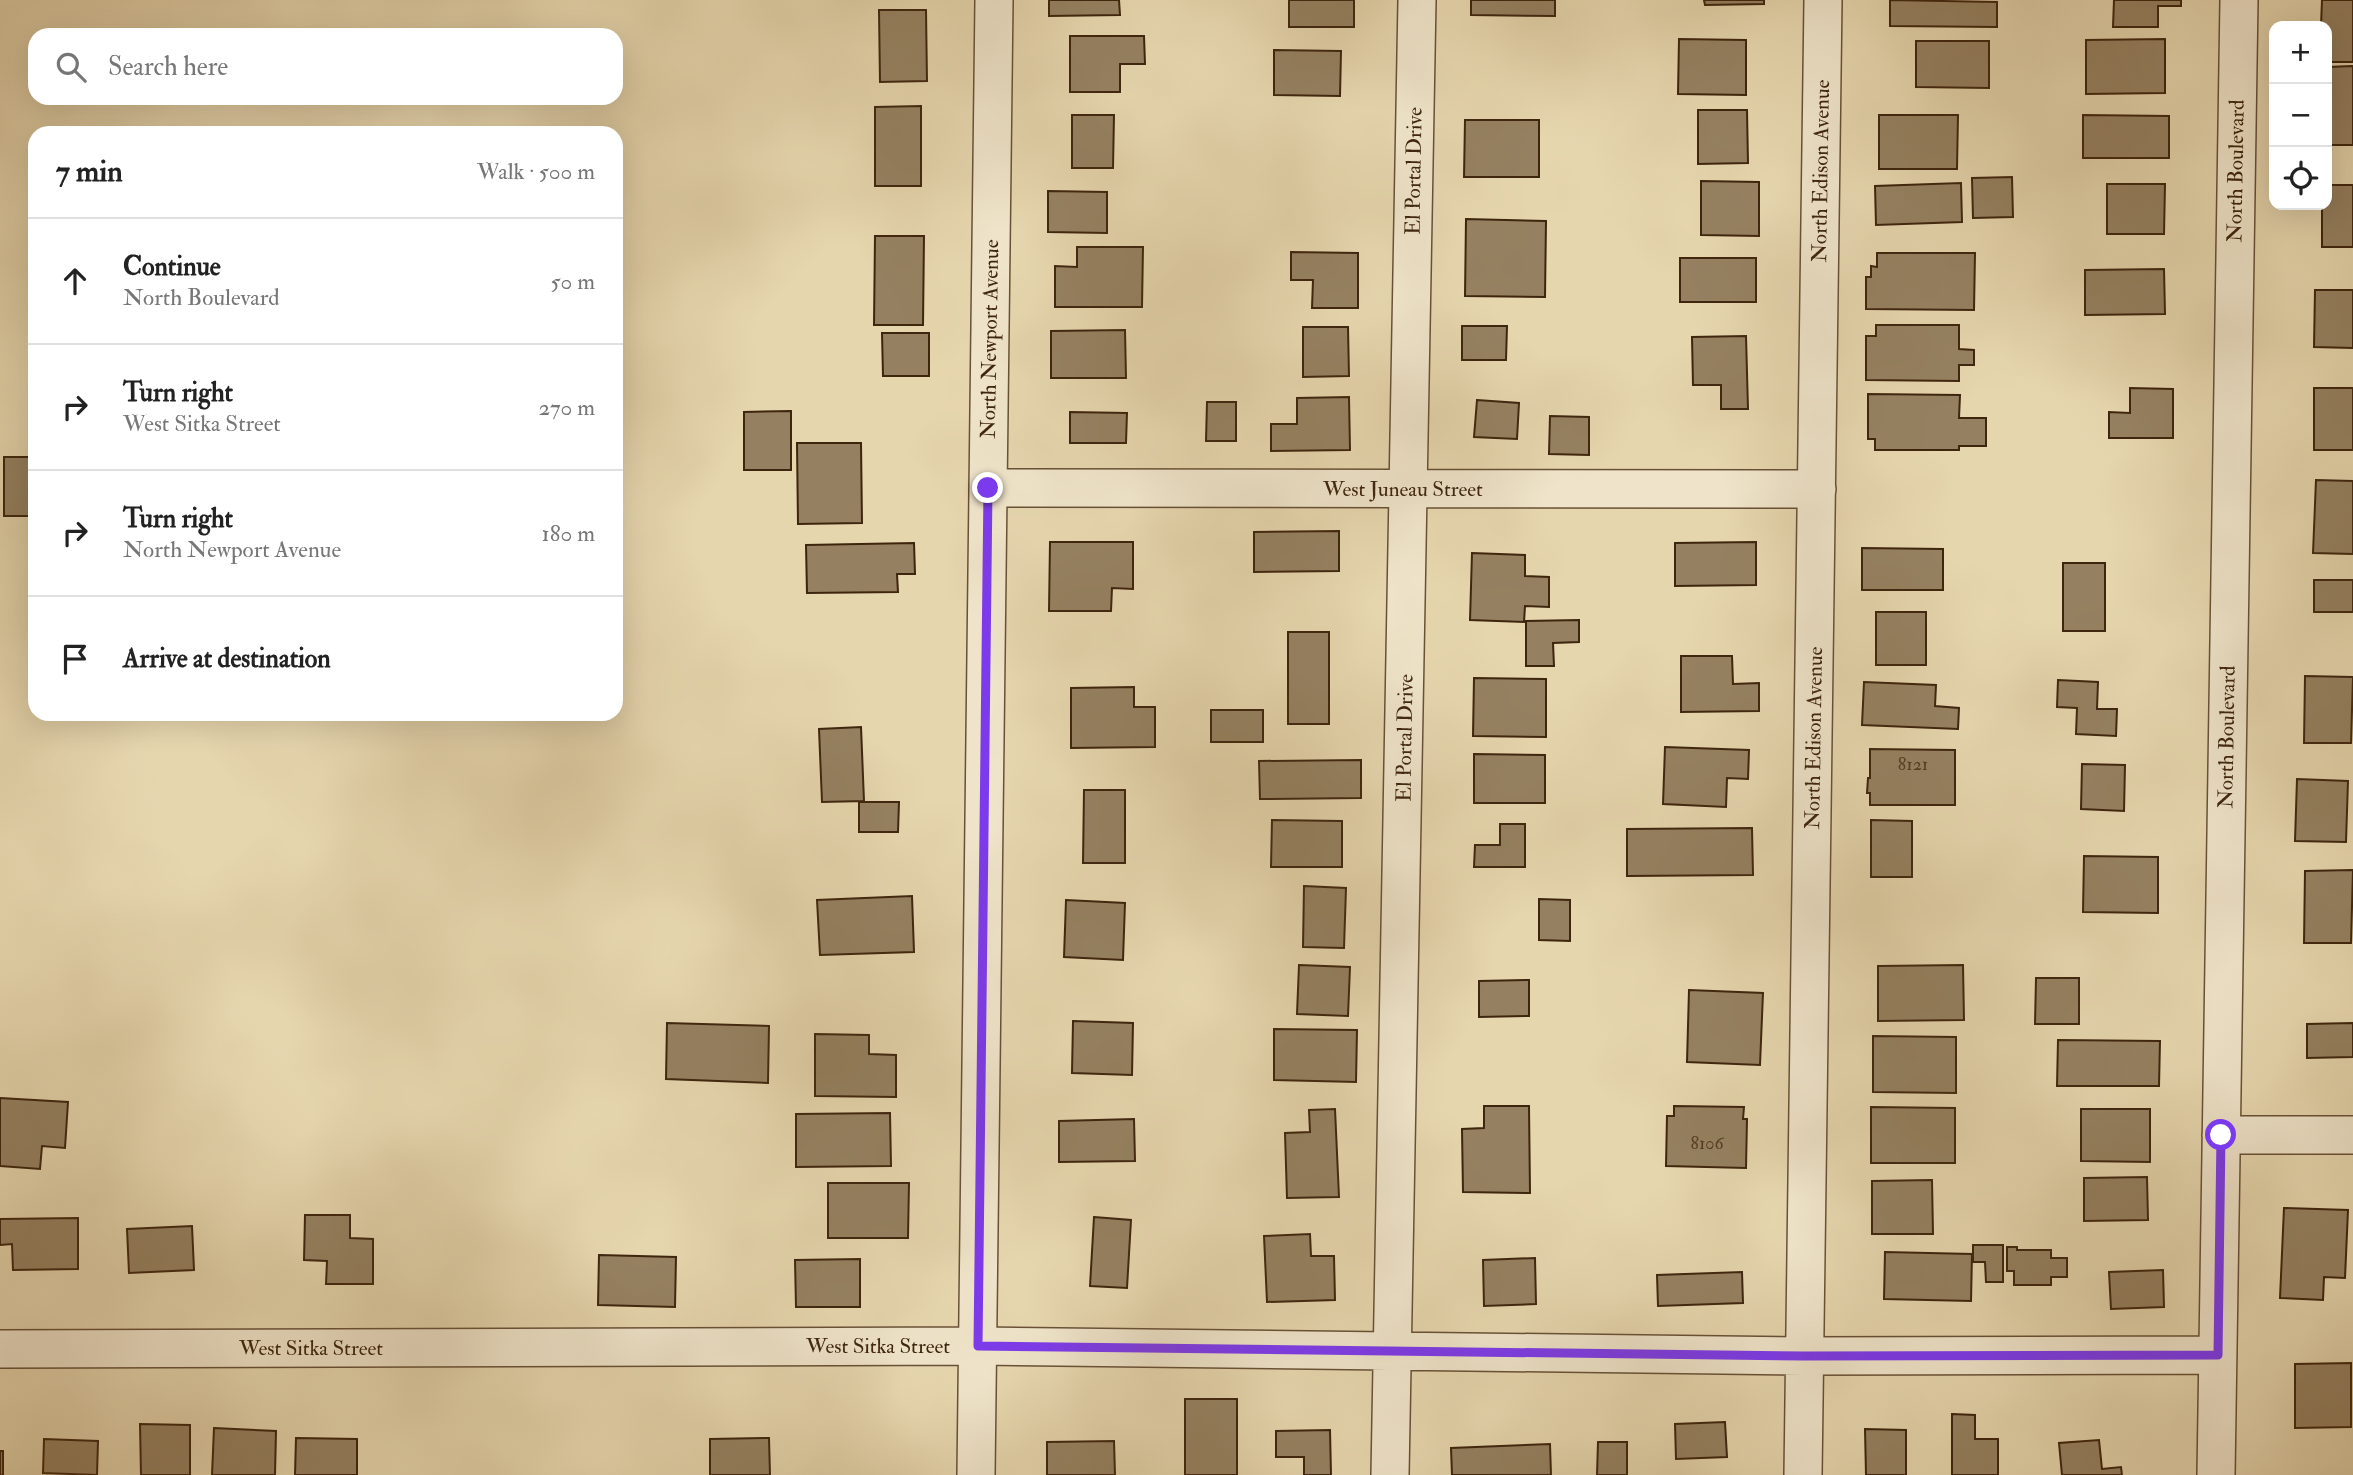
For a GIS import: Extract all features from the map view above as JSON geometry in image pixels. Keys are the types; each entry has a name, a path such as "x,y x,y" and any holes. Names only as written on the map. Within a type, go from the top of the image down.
{"street":[{"name":"North Newport Avenue","path":"976,1475 994,0"},
{"name":"El Portal Drive","path":"1390,1475 1417,0"},
{"name":"North Edison Avenue","path":"1803,1475 1823,0"},
{"name":"North Boulevard","path":"2216,1475 2239,0"},
{"name":"West Juneau Street","path":"988,488 1817,489"},
{"path":"2221,1135 2353,1135"},
{"name":"West Sitka Street","path":"0,1349 978,1346 1804,1356 2218,1355"}],"building":[{"path":"1049,0 1119,0 1120,15 1049,16"},
{"path":"1289,0 1354,0 1354,27 1289,27"},
{"path":"1471,0 1555,0 1555,16 1471,15"},
{"path":"1704,0 1764,0 1764,4 1705,5"},
{"path":"1890,0 1997,2 1997,27 1890,26"},
{"path":"2114,0 2181,0 2181,6 2158,6 2158,27 2113,27"},
{"path":"2322,0 2353,0 2353,62 2332,62 2332,21 2321,21"},
{"path":"879,10 926,10 927,81 880,82"},
{"path":"1070,36 1144,36 1145,64 1120,64 1120,92 1070,92"},
{"path":"1679,39 1746,40 1746,95 1678,94"},
{"path":"2165,39 2165,93 2086,94 2086,40"},
{"path":"1916,41 1989,41 1989,88 1916,87"},
{"path":"1274,50 1341,51 1340,96 1274,95"},
{"path":"2353,66 2353,145 2332,145 2332,67"},
{"path":"921,106 921,186 875,186 875,107"},
{"path":"1698,110 1747,110 1748,163 1698,164"},
{"path":"1072,115 1114,115 1113,168 1072,168"},
{"path":"1879,115 1958,115 1957,169 1879,169"},
{"path":"2083,115 2169,116 2169,158 2083,158"},
{"path":"1465,120 1539,120 1539,177 1464,177"},
{"path":"2012,177 2013,217 1973,218 1972,178"},
{"path":"1701,181 1759,182 1759,236 1701,235"},
{"path":"1961,183 1962,222 1876,225 1875,186"},
{"path":"2107,184 2165,184 2164,234 2107,234"},
{"path":"2332,185 2353,185 2353,247 2322,247 2322,210 2332,210"},
{"path":"1048,191 1107,192 1107,233 1048,232"},
{"path":"1466,219 1546,221 1545,297 1465,296"},
{"path":"875,236 924,236 923,325 874,325"},
{"path":"1077,247 1143,247 1142,307 1055,307 1055,266 1077,267"},
{"path":"1291,252 1358,253 1358,308 1312,308 1313,280 1291,280"},
{"path":"1877,253 1975,253 1974,310 1866,309 1866,277 1871,277 1871,266 1877,267"},
{"path":"1680,258 1756,258 1756,302 1680,302"},
{"path":"2164,269 2165,314 2085,315 2085,270"},
{"path":"2315,290 2353,290 2353,348 2314,347"},
{"path":"1876,325 1959,325 1959,349 1974,350 1974,365 1959,365 1959,381 1866,380 1866,336 1876,336"},
{"path":"1462,326 1507,326 1506,360 1462,360"},
{"path":"1303,327 1348,327 1349,376 1303,377"},
{"path":"1125,330 1126,378 1051,378 1051,331"},
{"path":"882,333 929,333 929,376 883,376"},
{"path":"1746,336 1748,409 1721,409 1721,385 1693,385 1692,337"},
{"path":"2130,388 2173,389 2173,438 2109,438 2109,412 2130,413"},
{"path":"2314,388 2353,388 2353,450 2314,450"},
{"path":"1868,394 1960,395 1959,418 1986,418 1986,446 1959,446 1959,450 1875,450 1875,439 1868,439"},
{"path":"1349,397 1350,450 1271,451 1271,424 1297,424 1297,398"},
{"path":"1477,400 1519,403 1517,439 1474,437"},
{"path":"1207,402 1236,402 1236,441 1206,441"},
{"path":"791,411 791,470 744,470 744,412"},
{"path":"1070,412 1127,413 1126,443 1070,443"},
{"path":"1550,416 1589,417 1589,455 1549,454"},
{"path":"797,443 861,443 862,523 798,524"},
{"path":"4,457 28,457 28,516 4,516"},
{"path":"2316,480 2353,481 2353,554 2313,553"},
{"path":"1339,531 1339,571 1254,572 1254,532"},
{"path":"1050,542 1133,542 1133,589 1112,588 1111,611 1049,611"},
{"path":"1756,542 1756,585 1675,586 1675,543"},
{"path":"914,543 915,574 897,574 898,592 807,593 806,545"},
{"path":"1862,548 1943,549 1943,590 1862,590"},
{"path":"1472,553 1525,555 1525,576 1549,577 1549,607 1525,606 1524,622 1470,620"},
{"path":"2063,563 2105,563 2105,631 2063,631"},
{"path":"2314,580 2353,580 2353,612 2314,612"},
{"path":"1876,612 1926,612 1926,665 1876,665"},
{"path":"1579,620 1579,642 1553,643 1554,666 1526,666 1526,621"},
{"path":"1288,632 1329,632 1329,724 1288,724"},
{"path":"1681,656 1732,656 1733,684 1759,683 1759,711 1681,712"},
{"path":"2305,676 2353,677 2351,743 2304,743"},
{"path":"1474,678 1546,679 1546,737 1473,736"},
{"path":"2058,680 2098,682 2097,709 2117,709 2116,736 2076,734 2077,708 2057,707"},
{"path":"1864,682 1936,685 1935,706 1959,708 1958,729 1862,725"},
{"path":"1134,687 1134,707 1155,707 1155,747 1071,748 1071,688"},
{"path":"1211,710 1263,710 1263,742 1211,742"},
{"path":"861,727 864,801 822,802 819,729"},
{"path":"1665,747 1749,750 1748,779 1727,778 1726,807 1663,804"},
{"path":"1870,749 1955,750 1955,805 1870,805 1870,793 1867,793"},
{"path":"1474,754 1545,755 1545,803 1474,803"},
{"path":"1361,760 1361,798 1260,799 1259,761"},
{"path":"2082,764 2125,765 2124,811 2081,809"},
{"path":"2297,779 2348,781 2346,842 2295,841"},
{"path":"1084,790 1125,790 1125,863 1083,863"},
{"path":"859,802 899,802 898,832 859,832"},
{"path":"1272,820 1342,821 1342,867 1271,867"},
{"path":"1871,820 1912,821 1912,877 1871,877"},
{"path":"1500,824 1525,824 1525,867 1474,867 1475,845 1500,845"},
{"path":"1752,828 1753,875 1627,876 1627,829"},
{"path":"2084,856 2158,857 2158,913 2083,912"},
{"path":"2353,870 2351,943 2304,943 2305,871"},
{"path":"1304,886 1346,888 1344,948 1303,947"},
{"path":"912,896 914,952 820,955 817,900"},
{"path":"1539,899 1570,900 1570,941 1539,940"},
{"path":"1066,900 1125,903 1123,960 1064,957"},
{"path":"1299,965 1350,967 1348,1016 1297,1014"},
{"path":"1963,965 1964,1020 1878,1021 1878,966"},
{"path":"2036,978 2079,978 2079,1024 2035,1024"},
{"path":"1529,980 1529,1016 1479,1017 1479,981"},
{"path":"1689,990 1763,993 1760,1065 1687,1062"},
{"path":"1073,1021 1133,1023 1132,1075 1072,1073"},
{"path":"667,1023 769,1026 768,1083 666,1079"},
{"path":"2353,1023 2353,1057 2307,1058 2307,1024"},
{"path":"1274,1029 1357,1030 1356,1082 1274,1080"},
{"path":"815,1034 869,1035 869,1054 896,1055 896,1097 815,1096"},
{"path":"1873,1036 1956,1037 1956,1093 1873,1092"},
{"path":"2058,1040 2160,1041 2159,1086 2057,1086"},
{"path":"0,1098 68,1102 65,1148 42,1146 40,1169 0,1166"},
{"path":"1484,1106 1529,1106 1530,1193 1463,1192 1462,1129 1484,1128"},
{"path":"1674,1106 1744,1107 1743,1119 1747,1119 1746,1168 1666,1166 1667,1116 1674,1116"},
{"path":"1871,1107 1955,1108 1955,1163 1871,1163"},
{"path":"1335,1109 1339,1197 1287,1198 1285,1133 1310,1132 1309,1110"},
{"path":"2081,1109 2150,1109 2150,1162 2081,1161"},
{"path":"890,1113 891,1166 796,1167 796,1114"},
{"path":"1134,1119 1135,1161 1059,1162 1059,1121"},
{"path":"2147,1177 2148,1220 2084,1221 2084,1178"},
{"path":"1932,1180 1933,1234 1872,1234 1872,1181"},
{"path":"828,1183 909,1183 908,1238 828,1238"},
{"path":"2284,1208 2348,1210 2345,1278 2324,1277 2323,1300 2280,1298"},
{"path":"305,1215 350,1215 350,1238 373,1239 373,1284 326,1284 327,1261 304,1260"},
{"path":"1094,1217 1131,1220 1127,1288 1090,1286"},
{"path":"78,1218 78,1269 13,1270 12,1244 0,1245 0,1219"},
{"path":"192,1226 194,1270 129,1273 127,1229"},
{"path":"1310,1234 1311,1256 1334,1256 1335,1300 1267,1302 1264,1236"},
{"path":"1973,1245 2003,1245 2003,1282 1986,1282 1985,1262 1973,1262"},
{"path":"2007,1247 2017,1247 2017,1250 2051,1250 2051,1258 2067,1258 2067,1277 2051,1277 2051,1285 2014,1285 2014,1271 2007,1271"},
{"path":"1885,1252 1972,1254 1971,1301 1884,1299"},
{"path":"599,1255 676,1257 675,1307 598,1305"},
{"path":"1535,1258 1536,1304 1484,1306 1483,1260"},
{"path":"860,1259 860,1307 796,1307 795,1260"},
{"path":"2163,1270 2164,1307 2111,1309 2109,1272"},
{"path":"1742,1272 1743,1303 1658,1306 1657,1275"},
{"path":"2351,1363 2351,1427 2295,1428 2295,1364"},
{"path":"1185,1399 1237,1399 1237,1475 1185,1475"},
{"path":"1952,1414 1975,1415 1975,1439 1998,1439 1998,1475 1952,1475"},
{"path":"1725,1422 1727,1457 1676,1459 1675,1424"},
{"path":"140,1424 190,1425 190,1475 141,1475"},
{"path":"214,1428 276,1431 275,1475 212,1475"},
{"path":"1865,1429 1906,1430 1906,1475 1866,1475"},
{"path":"1330,1430 1331,1475 1304,1475 1304,1457 1276,1457 1276,1431"},
{"path":"296,1438 357,1439 357,1475 295,1475"},
{"path":"769,1438 770,1475 710,1475 710,1439"},
{"path":"44,1439 98,1441 97,1475 43,1473"},
{"path":"2099,1440 2102,1469 2121,1467 2122,1475 2062,1475 2059,1443"},
{"path":"1114,1441 1115,1475 1047,1475 1047,1442"},
{"path":"1598,1442 1627,1442 1627,1475 1597,1475"},
{"path":"1550,1444 1551,1475 1452,1475 1451,1448"},
{"path":"0,1451 3,1451 3,1475 0,1475"}],"route":[{"path":"988,488 978,1346 1804,1356 2218,1355 2221,1135"}]}
